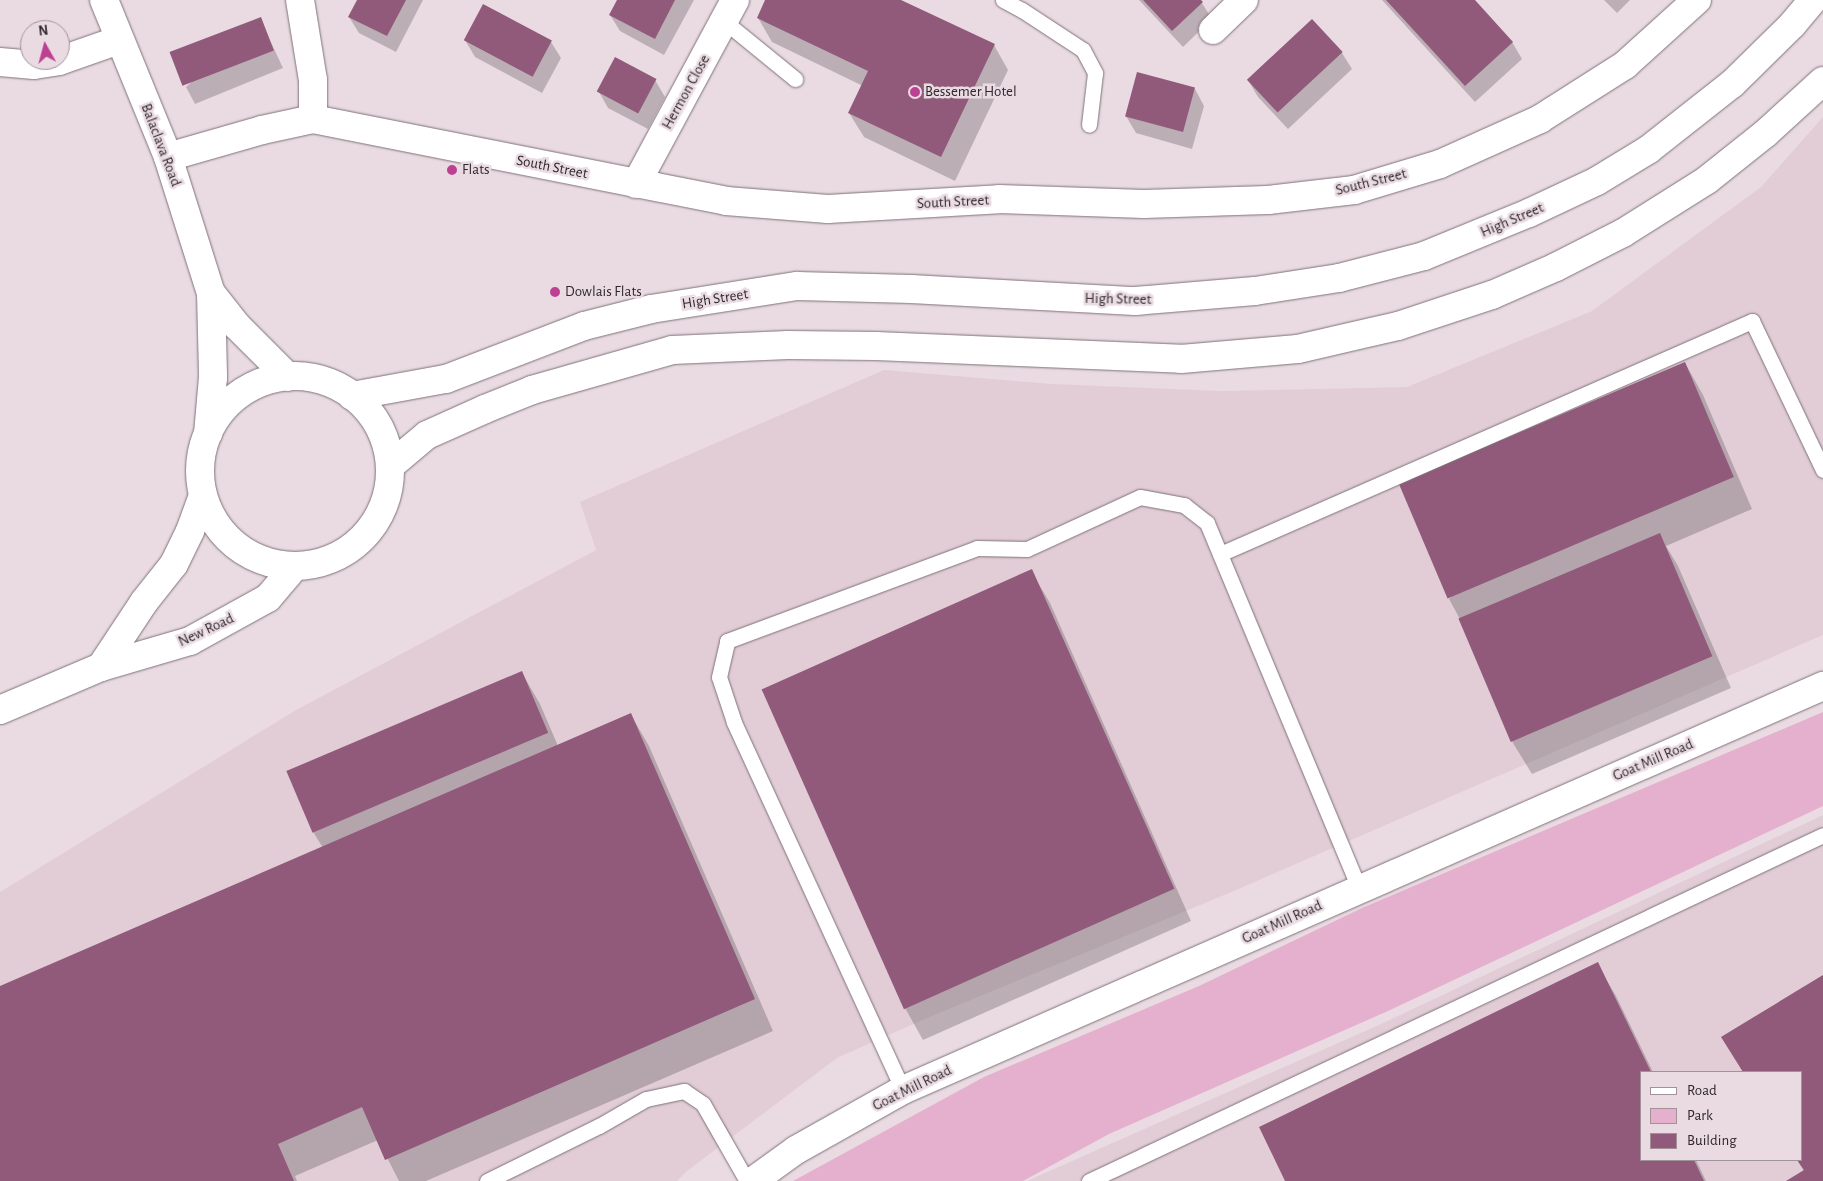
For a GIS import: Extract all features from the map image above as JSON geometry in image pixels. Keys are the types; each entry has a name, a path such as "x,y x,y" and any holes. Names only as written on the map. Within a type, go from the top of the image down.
{"street":[{"name":"Balaclava Road","path":"104,0 168,157 212,293 213,377 208,434"},
{"path":"300,0 314,80 313,119"},
{"path":"1214,30 1244,0"},
{"name":"South Street","path":"168,157 262,130 313,119 726,201 828,209 999,199 1144,204 1268,200 1354,190 1440,164 1540,119 1625,65 1697,0"},
{"name":"High Street","path":"352,396 446,379 584,326 651,309 797,286 911,289 1135,302 1255,291 1320,281 1424,256 1530,214 1597,180 1648,150 1732,84 1792,25 1813,0"},
{"name":"Hermon Close","path":"636,184 730,10"},
{"path":"0,62 34,65 59,61 119,40"},
{"path":"390,466 427,435 493,406 532,390 672,350 788,345 876,346 1181,360 1298,349 1398,326 1492,296 1623,233 1707,180 1766,133 1823,81"},
{"name":"Balaclava Road","path":"212,293 237,326 288,377"},
{"path":"288,377 320,379 343,389 362,404 378,424 387,447 390,466 387,496 378,519 363,539 343,554 320,563 295,566 271,563 247,554 228,538 212,519 203,496 200,471 203,447 208,434 228,404 248,389 270,380 288,377"},
{"path":"101,666 144,602 174,564 190,531 203,496"},
{"name":"New Road","path":"0,710 101,666 190,641 268,598 295,566"},
{"name":"Goat Mill Road","path":"753,1181 796,1150 902,1090 1823,686"}],"lane":[{"path":"1003,0 1022,10 1083,50 1095,74 1089,125"},
{"path":"730,10 795,79"},
{"path":"1220,554 1752,322 1823,470"},
{"path":"902,1090 734,722 719,677 727,641 977,548 1027,549 1140,496 1184,505 1207,523 1360,888"},
{"path":"1089,1181 1823,835"},
{"path":"487,1181 599,1126 646,1099 684,1091 703,1104 747,1181"}],"shaded area":[{"path":"1823,117 1823,635 1234,891 920,1021 837,1058 687,1171 677,1181 0,1181 0,892 296,710 596,550 580,502 884,370 1051,384 1221,391 1407,387 1592,311 1761,187"},
{"path":"1823,815 1823,1181 1027,1181 1381,1024"}],"green space":[{"path":"1823,712 1823,806 1388,1011 1109,1134 1023,1181 793,1181 984,1077 1199,986 1362,908"}],"building":[{"path":"357,0 406,0 387,36 348,17"},
{"path":"617,0 675,0 655,39 609,15"},
{"name":"Bessemer Hotel","path":"765,0 901,0 995,44 941,157 848,113 868,71 757,18"},
{"path":"1143,0 1201,0 1203,2 1172,31"},
{"path":"1386,0 1475,0 1513,42 1465,86"},
{"path":"483,4 552,41 533,77 464,40"},
{"path":"261,17 274,51 182,86 170,52"},
{"path":"1312,19 1343,52 1278,113 1247,80"},
{"path":"615,57 656,79 638,114 597,91"},
{"path":"1137,72 1195,88 1183,132 1125,116"},
{"path":"1685,362 1734,477 1448,599 1399,484"},
{"path":"1660,533 1712,656 1511,742 1458,619"},
{"path":"1032,569 1174,889 904,1009 762,689"},
{"path":"522,671 548,733 313,833 286,771"},
{"path":"631,713 755,999 385,1160 362,1107 278,1144 294,1181 0,1181 0,986"},
{"path":"1598,962 1651,1071 1640,1071 1640,1161 1694,1161 1704,1181 1285,1181 1259,1127"},
{"path":"1823,975 1823,1181 1786,1181 1804,1170 1798,1161 1803,1161 1803,1071 1742,1071 1721,1037"}],"place":[{"name":"Bessemer Hotel","path":"915,92"},
{"name":"Flats","path":"452,170"},
{"name":"Dowlais Flats","path":"555,292"}]}
